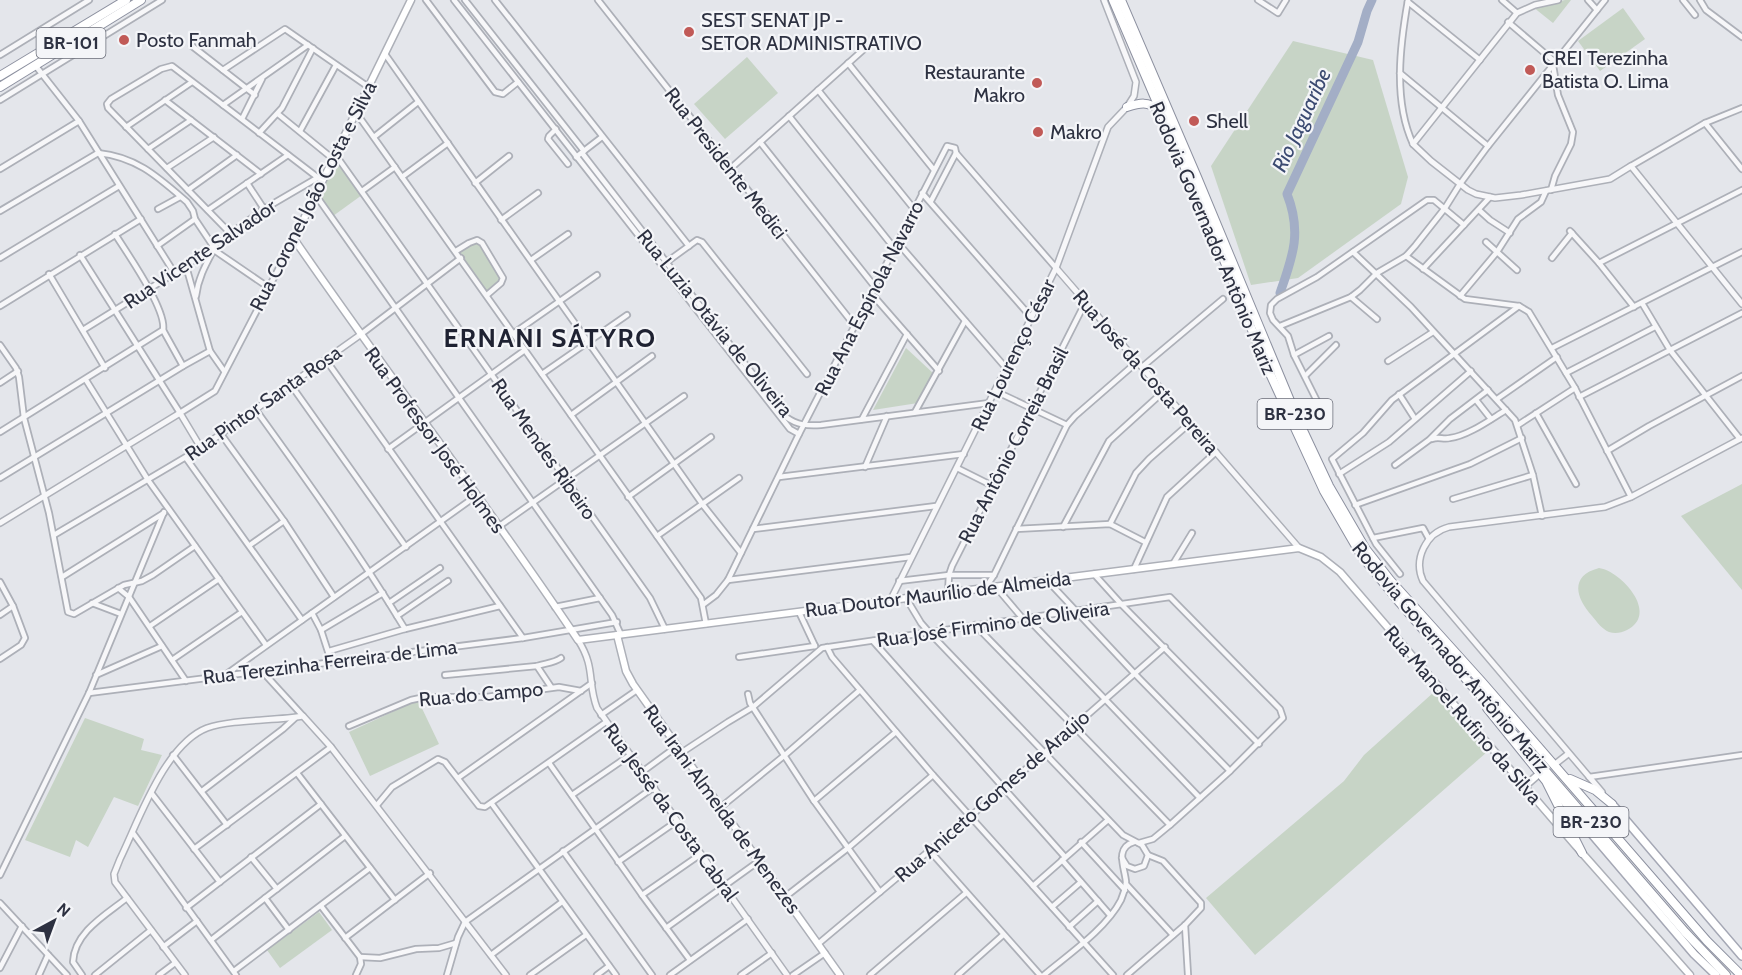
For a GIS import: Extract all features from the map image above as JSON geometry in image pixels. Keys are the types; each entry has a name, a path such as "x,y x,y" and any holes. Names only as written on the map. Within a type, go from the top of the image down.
{"highway":[{"name":"BR-101","path":"0,76 126,0"},
{"name":"BR-101","path":"0,87 141,0"},
{"name":"Rodovia Governador Antônio Mariz","path":"1113,0 1266,365 1335,513 1373,570 1685,932 1725,975"},
{"name":"Rodovia Governador Antônio Mariz","path":"1120,0 1197,177 1298,420 1345,516 1365,548 1390,580 1707,941 1739,973"},
{"path":"1127,107 1148,103 1158,108 1162,114"},
{"path":"1459,668 1496,720 1546,781 1582,853"},
{"path":"1561,773 1573,782 1595,790 1612,804"}],"main road":[{"name":"Rua Coronel João Costa e Silva","path":"294,238 319,179 411,0"},
{"name":"Rua Professor José Holmes","path":"294,238 360,335 578,640"},
{"name":"Rua Doutor Maurílio de Almeida","path":"578,640 1299,548"},
{"name":"Rua Manoel Rufino da Silva","path":"1299,548 1321,557 1340,572 1690,975"},
{"name":"Rua Irani Almeida de Menezes","path":"619,635 626,670 637,690 840,975"},
{"path":"1525,786 1540,773"},
{"path":"1546,781 1694,954 1716,975"},
{"path":"1612,804 1742,956"}],"street":[{"path":"0,56 89,0"},
{"path":"0,100 162,0"},
{"path":"426,0 495,92 502,94 518,82"},
{"name":"Rua Luzia Otávia de Oliveira","path":"454,0 556,129 576,158 786,417 798,424 821,425 989,403"},
{"name":"Rua Luzia Otávia de Oliveira","path":"465,0 583,152 664,264 790,429 799,434"},
{"path":"495,0 689,246"},
{"name":"Rua Presidente Medici","path":"598,0 855,326"},
{"path":"1104,0 1136,82 1134,96 1127,107"},
{"path":"1258,0 1278,12 1286,0"},
{"path":"1502,0 1517,13"},
{"path":"1413,144 1517,13 1535,5 1558,0"},
{"path":"1588,0 1597,10"},
{"path":"1280,327 1351,297 1377,273 1406,255 1445,208 1488,146 1605,0"},
{"path":"1683,0 1695,15"},
{"path":"1700,0 1706,9 1742,37"},
{"path":"1408,1 1480,60"},
{"path":"1408,1 1400,73 1401,107 1413,144 1460,184 1476,194 1490,197 1549,191 1610,179 1705,123 1739,109 1742,113"},
{"path":"1460,296 1497,252 1518,219 1541,202 1549,191 1571,144 1573,132 1558,95 1554,63 1508,22"},
{"path":"223,70 285,29 367,86"},
{"path":"192,46 255,95"},
{"path":"223,105 310,47"},
{"path":"259,133 278,114 310,47"},
{"path":"730,169 863,50"},
{"path":"385,54 531,260 558,302 703,505 741,553"},
{"path":"848,63 934,170"},
{"path":"300,131 336,64"},
{"path":"35,65 79,121 174,274"},
{"path":"230,233 108,108 107,104 111,99 170,65 319,179"},
{"path":"1400,73 1488,146"},
{"path":"242,119 262,78"},
{"path":"126,127 192,82"},
{"path":"818,90 914,210"},
{"path":"165,100 261,174"},
{"path":"374,137 418,102"},
{"name":"Rua Lourenço César","path":"890,600 1056,268 1104,135 1113,120 1127,107"},
{"path":"355,111 704,604 706,624"},
{"name":"Rua Mendes Ribeiro","path":"278,114 333,155 362,192 650,598 665,629"},
{"path":"789,116 895,249"},
{"path":"148,149 191,120"},
{"path":"0,169 79,121"},
{"path":"1705,123 1742,169"},
{"path":"556,129 548,139 568,164"},
{"path":"167,168 214,137"},
{"path":"576,158 602,137"},
{"path":"760,142 875,287"},
{"path":"402,177 447,143"},
{"name":"Rua Ana Espínola Navarro","path":"704,604 716,595 728,580 799,434 947,146"},
{"name":"Rua José da Costa Pereira","path":"947,146 954,147 956,153 1299,548"},
{"path":"0,211 98,153 113,154 134,161 180,197 191,207 212,249 268,287"},
{"name":"Rua Ana Espínola Navarro","path":"931,201 956,153"},
{"path":"188,190 237,155"},
{"path":"208,210 288,155"},
{"path":"475,183 509,156"},
{"path":"1631,166 1742,304"},
{"path":"362,192 395,167"},
{"name":"Rua Vicente Salvador","path":"83,330 212,249 264,209 319,179"},
{"path":"247,183 264,209"},
{"path":"0,258 119,186"},
{"path":"1599,263 1742,190"},
{"path":"315,193 600,597 617,622 619,635"},
{"path":"501,220 538,193"},
{"path":"922,193 1031,318"},
{"path":"158,209 180,197"},
{"path":"1423,269 1490,197"},
{"path":"1324,415 1294,355 1288,336 1270,313 1273,302 1317,277 1427,200 1434,200 1464,225"},
{"path":"1479,210 1510,233"},
{"path":"0,306 141,219"},
{"path":"157,246 195,219"},
{"path":"1552,258 1571,232 1634,307"},
{"path":"0,432 163,330 165,323 150,290 115,234"},
{"path":"531,260 568,234"},
{"name":"Rua Coronel João Costa e Silva","path":"180,413 215,391 294,238"},
{"path":"456,251 473,241 477,240 482,243 503,278 487,295"},
{"path":"664,264 697,240 702,242 807,374"},
{"path":"1486,242 1517,270"},
{"path":"898,243 1006,368"},
{"path":"195,298 197,285 212,249"},
{"path":"1353,252 1377,273 1471,371 1518,425 1542,516"},
{"path":"1552,348 1742,252"},
{"path":"81,255 201,448"},
{"path":"1406,255 1470,301 1519,306 1526,309 1575,388 1630,497"},
{"name":"Rua Pintor Santa Rosa","path":"54,535 201,448 326,360 461,258"},
{"path":"186,266 210,351 224,371"},
{"path":"49,274 105,368"},
{"path":"514,333 597,275"},
{"path":"872,293 939,371"},
{"path":"1351,297 1377,319"},
{"path":"1142,368 1223,299"},
{"name":"Rua Antônio Correia Brasil","path":"948,592 952,566 1086,301"},
{"path":"1612,804 1423,581 1419,573 1419,564 1421,554 1429,539 1442,529 1605,507 1630,497 1741,439 1670,350 1642,303"},
{"path":"1400,574 1373,538 1332,461 1335,455 1363,434 1385,406 1399,394 1455,356 1519,306"},
{"path":"1579,397 1742,313"},
{"path":"542,374 627,315"},
{"path":"915,412 965,321"},
{"path":"1566,373 1655,327"},
{"path":"163,330 183,366"},
{"path":"1388,362 1433,332"},
{"path":"862,419 907,334"},
{"path":"1294,355 1329,336"},
{"path":"0,345 18,371 24,418 54,535 66,608 71,613 75,613 118,588 153,575 195,546"},
{"path":"1305,376 1336,345"},
{"path":"388,449 525,350"},
{"path":"0,478 105,412 210,351"},
{"path":"571,415 652,356"},
{"path":"1497,399 1557,357"},
{"path":"326,360 523,638"},
{"path":"986,587 1067,425 1137,362"},
{"path":"0,383 18,371"},
{"path":"1339,474 1377,450 1471,371"},
{"path":"1607,451 1742,376"},
{"path":"86,380 166,511 195,546 267,645"},
{"path":"291,385 406,547"},
{"path":"1518,425 1575,388"},
{"path":"1395,465 1429,440 1450,419 1488,390"},
{"path":"995,391 1067,425"},
{"path":"1063,527 1109,441 1163,392"},
{"path":"1399,394 1416,419"},
{"path":"498,527 684,396"},
{"path":"1476,400 1491,419"},
{"path":"256,410 370,572 405,629"},
{"path":"1429,440 1440,436 1451,438 1506,410"},
{"path":"0,523 180,413"},
{"path":"1536,413 1576,484"},
{"path":"865,467 887,416"},
{"path":"1110,524 1136,473 1190,423"},
{"path":"221,434 284,521 334,597"},
{"path":"628,496 711,437"},
{"path":"1355,505 1470,464 1522,438"},
{"path":"1134,568 1167,497 1216,452"},
{"path":"779,477 964,454"},
{"path":"186,458 302,620"},
{"path":"957,468 993,486"},
{"path":"1454,499 1533,475"},
{"path":"657,536 739,478"},
{"path":"226,674 476,495"},
{"path":"753,529 936,506"},
{"path":"62,577 166,511"},
{"path":"0,875 88,693 166,511"},
{"path":"250,545 284,521"},
{"path":"1016,529 1110,524 1145,542"},
{"path":"1373,538 1423,528 1429,539"},
{"path":"1173,564 1192,533"},
{"path":"728,580 910,557"},
{"path":"389,603 441,568"},
{"path":"1094,574 1259,744 1153,839 1130,843 1124,849"},
{"path":"899,581 949,575 994,575"},
{"path":"150,626 219,579"},
{"path":"1047,580 1074,611 1230,771"},
{"path":"397,616 448,581"},
{"path":"0,582 13,606 25,641 0,659"},
{"path":"996,586 1200,798"},
{"path":"118,588 129,597 186,681"},
{"path":"321,630 383,593"},
{"path":"555,607 600,597"},
{"name":"Rua José Firmino de Oliveira","path":"681,753 753,707 817,651 827,647 1170,597 1284,715 1259,744"},
{"path":"906,598 928,631 1043,753 1123,835 1148,853 1161,859 1201,903 1200,910 1185,925 1127,975"},
{"path":"92,603 121,614"},
{"path":"0,615 13,606"},
{"name":"Rua Terezinha Ferreira de Lima","path":"329,651 405,629 500,606"},
{"path":"172,660 242,612"},
{"path":"799,612 817,651"},
{"path":"312,613 321,630 331,661"},
{"name":"Rua Terezinha Ferreira de Lima","path":"88,693 523,638 617,622"},
{"path":"975,626 1170,825"},
{"name":"Rua Jessé da Costa Cabral","path":"578,640 589,660 594,702 601,715 787,975"},
{"path":"873,641 1004,788 1110,915"},
{"path":"96,675 162,646"},
{"path":"739,657 815,646"},
{"path":"827,647 830,654 933,775 1113,975"},
{"name":"Rua Aniceto Gomes de Araújo","path":"818,944 1004,788 1164,647"},
{"path":"445,675 537,666 555,662 561,658"},
{"path":"537,666 551,687"},
{"path":"261,670 331,747 430,873 506,975"},
{"path":"458,778 592,683"},
{"name":"Rua do Campo","path":"349,726 411,700 486,697 551,687 581,691"},
{"path":"601,715 637,690"},
{"path":"721,807 860,690"},
{"path":"748,694 753,707 814,801 880,892"},
{"path":"185,975 117,885 114,874 173,754 190,738 208,728 303,716"},
{"path":"202,791 295,718"},
{"path":"377,806 392,787 435,760 445,762 482,808 492,804 606,722"},
{"path":"814,801 896,732"},
{"path":"194,849 331,747"},
{"path":"642,772 676,747"},
{"path":"173,754 227,825"},
{"path":"1554,765 1568,754"},
{"path":"572,795 630,755"},
{"path":"1589,777 1742,755"},
{"path":"549,763 690,960"},
{"path":"297,773 395,900"},
{"path":"785,897 848,848 933,775"},
{"path":"448,974 465,922 654,787"},
{"path":"152,794 219,882"},
{"path":"186,908 321,804"},
{"path":"492,804 616,975"},
{"path":"1033,886 1108,820"},
{"path":"618,862 677,821"},
{"path":"133,833 235,973 370,868"},
{"path":"1044,975 1083,942 1110,915 1125,890 1126,882 1122,868 1123,835"},
{"path":"211,940 345,836"},
{"path":"1126,882 1135,869 1144,866 1153,839"},
{"path":"1081,842 1125,890"},
{"path":"563,851 652,975"},
{"path":"930,851 1040,975"},
{"path":"642,895 701,854"},
{"path":"251,857 277,889"},
{"path":"1122,858 1127,866 1135,869"},
{"path":"666,928 759,861"},
{"path":"345,938 430,873"},
{"path":"1052,907 1081,882"},
{"path":"1126,882 1173,935"},
{"path":"870,975 966,893"},
{"path":"82,975 74,962 74,953 86,932 127,898"},
{"path":"265,898 289,930"},
{"path":"1069,927 1098,901"},
{"path":"491,955 562,902"},
{"path":"0,903 67,975"},
{"path":"321,906 360,957 361,964 356,975"},
{"path":"670,975 748,919"},
{"path":"163,947 197,921"},
{"path":"1185,925 1188,975"},
{"path":"0,968 22,926"},
{"path":"95,975 151,930"},
{"path":"530,975 586,935"},
{"path":"958,975 1004,935"},
{"path":"360,957 380,958 416,949 439,948 456,944"},
{"path":"741,975 772,953"},
{"path":"793,975 825,953"},
{"path":"39,975 48,955"},
{"path":"159,975 175,963"},
{"path":"597,975 609,966"}],"green space":[{"path":"1571,0 1553,23 1533,7"},
{"path":"1623,8 1645,39 1600,71 1578,41"},
{"path":"1293,41 1373,60 1408,177 1401,204 1298,278 1251,285 1211,166"},
{"path":"747,57 778,93 725,139 694,104"},
{"path":"334,160 337,160 362,195 333,216 317,194"},
{"path":"474,242 487,253 500,277 500,282 487,293 459,251"},
{"path":"906,348 934,374 918,403 873,410"},
{"path":"1742,484 1742,590 1681,516"},
{"path":"1599,568 1617,577 1634,594 1640,614 1636,623 1625,631 1611,633 1606,631 1586,609 1579,595 1579,582 1583,576"},
{"path":"1434,692 1487,752 1255,955 1206,898 1344,781 1364,755"},
{"path":"418,700 439,744 370,776 349,732"},
{"path":"85,718 144,739 141,750 162,755 138,806 114,797 88,847 76,840 70,857 25,840"},
{"path":"319,912 332,930 280,968 267,950"}],"waterway":[{"name":"Rio Jaguaribe","path":"1280,293 1292,255 1295,232 1292,208 1287,194 1358,42 1372,0"}],"place":[{"name":"SEST SENAT JP - SETOR ADMINISTRATIVO","path":"689,32"},
{"name":"Posto Fanmah","path":"124,40"},
{"name":"CREI Terezinha Batista O. Lima","path":"1530,70"},
{"name":"Restaurante Makro","path":"1037,83"},
{"name":"Shell","path":"1194,121"},
{"name":"Makro","path":"1038,132"}],"district":[{"name":"ERNANI SÁTYRO","path":"550,338"}]}
